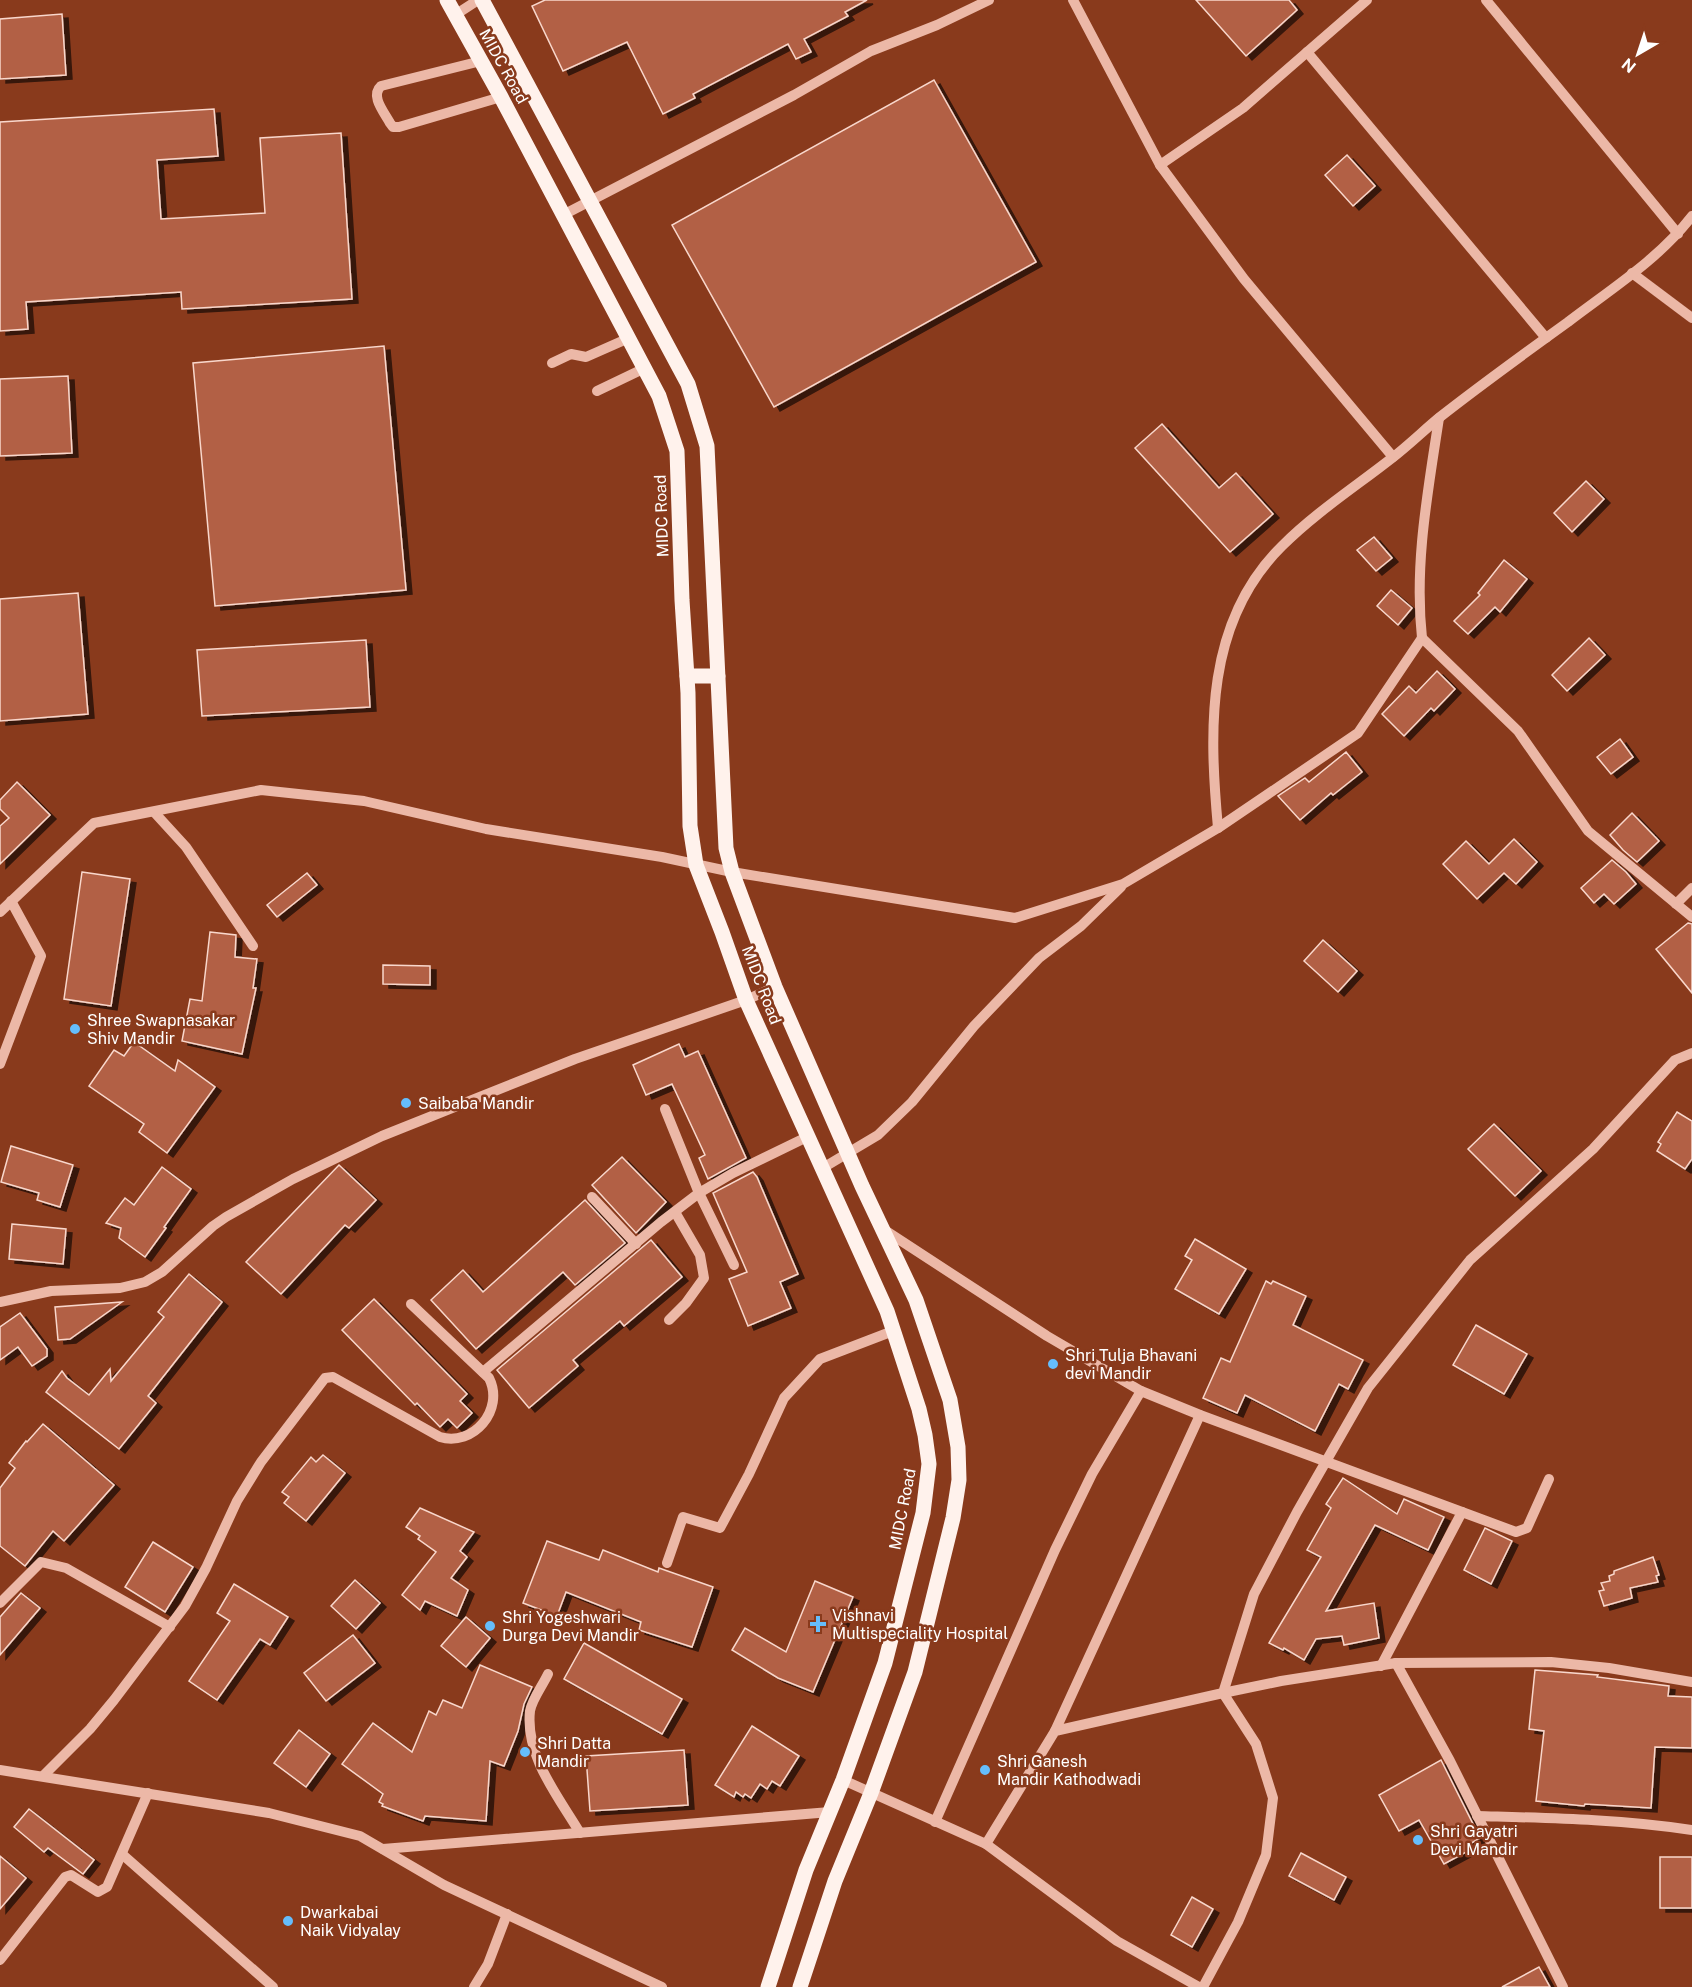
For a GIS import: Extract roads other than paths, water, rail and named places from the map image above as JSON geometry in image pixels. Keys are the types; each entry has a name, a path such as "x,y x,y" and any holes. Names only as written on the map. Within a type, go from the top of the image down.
{"main road":[{"name":"MIDC Road","path":"447,0 501,97 659,396 676,451 687,676 690,826 696,865 746,1000 887,1311 919,1409 929,1464 923,1513 885,1663 843,1780 806,1870 768,1987"},
{"name":"MIDC Road","path":"483,0 688,384 707,446 726,848 732,872 775,987 916,1300 950,1400 958,1447 959,1480 953,1518 915,1672 871,1793 835,1881 800,1987"},
{"path":"687,676 718,676"}],"street":[{"path":"455,15 478,0"},
{"path":"563,215 784,100 871,51 937,25 989,0"},
{"path":"1073,0 1160,165 1244,279 1393,457"},
{"path":"1160,165 1243,108 1367,0"},
{"path":"1486,0 1678,234"},
{"path":"1307,52 1546,338"},
{"path":"481,61 381,86 376,90 376,96 393,127 501,97"},
{"path":"1218,828 1212,762 1213,706 1221,657 1234,617 1252,583 1281,547 1322,510 1393,457 1438,418 1632,273 1678,234 1692,216"},
{"path":"1632,273 1692,318"},
{"path":"552,363 571,354 586,357 629,338"},
{"path":"597,392 645,368"},
{"path":"0,912 94,823 261,790 364,801 486,829 662,856 732,872 1015,918 1123,884 1218,828 1358,733 1422,638 1419,609 1420,551 1438,418"},
{"path":"1422,638 1518,731 1588,831 1692,917"},
{"path":"154,812 186,847 253,946"},
{"path":"821,1168 878,1135 912,1102 974,1026 1039,958 1082,926 1123,884"},
{"path":"1676,904 1692,888"},
{"path":"0,1064 41,956 11,901"},
{"path":"0,1302 51,1291 120,1288 145,1282 162,1272 226,1217 293,1179 382,1136 575,1059 746,1000 775,987"},
{"path":"1223,1693 1254,1594 1368,1388 1470,1260 1593,1149 1675,1060 1692,1053"},
{"path":"665,1109 699,1193 734,1265"},
{"path":"483,1372 699,1193 733,1173 807,1137"},
{"path":"592,1197 636,1244"},
{"path":"669,1320 686,1303 704,1278 700,1255 675,1212"},
{"path":"883,1229 1047,1336 1141,1391 1200,1415 1516,1532 1527,1528 1549,1479"},
{"path":"43,1776 90,1729 185,1606 206,1568 237,1501 261,1462 326,1378 333,1377 440,1437 450,1440 471,1435 487,1417 494,1397 494,1387 489,1378 411,1304"},
{"path":"667,1563 683,1517 720,1528 749,1474 784,1398 820,1359 893,1331"},
{"path":"934,1822 1055,1550 1092,1474 1141,1391"},
{"path":"986,1844 1054,1731 1200,1415"},
{"path":"1381,1666 1462,1512"},
{"path":"0,1603 41,1562 66,1568 170,1627"},
{"path":"1054,1731 1281,1681 1396,1663 1551,1662 1609,1668 1692,1682"},
{"path":"1396,1663 1450,1761 1563,1987"},
{"path":"549,1674 530,1709 531,1737 539,1765 580,1833"},
{"path":"843,1780 986,1844 1117,1941 1201,1987 1238,1922 1266,1855 1273,1798 1256,1744 1223,1693"},
{"path":"0,1770 269,1813 360,1836 444,1885 662,1987"},
{"path":"0,1960 65,1877 71,1875 98,1892 104,1891 123,1855 148,1793"},
{"path":"383,1849 830,1812"},
{"path":"1476,1816 1586,1819 1663,1825 1692,1830"},
{"path":"123,1855 273,1987"},
{"path":"474,1987 488,1964 507,1914"}],"place":[{"name":"Shree Swapnasakar Shiv Mandir","path":"75,1029"},
{"name":"Saibaba Mandir","path":"406,1103"},
{"name":"Shri Tulja Bhavani devi Mandir","path":"1053,1364"},
{"name":"Vishnavi Multispeciality Hospital","path":"818,1624"},
{"name":"Shri Yogeshwari Durga Devi Mandir","path":"490,1626"},
{"name":"Shri Datta Mandir","path":"525,1752"},
{"name":"Shri Ganesh Mandir Kathodwadi","path":"985,1770"},
{"name":"Shri Gayatri Devi Mandir","path":"1418,1840"},
{"name":"Dwarkabai Naik Vidyalay","path":"288,1921"}]}
